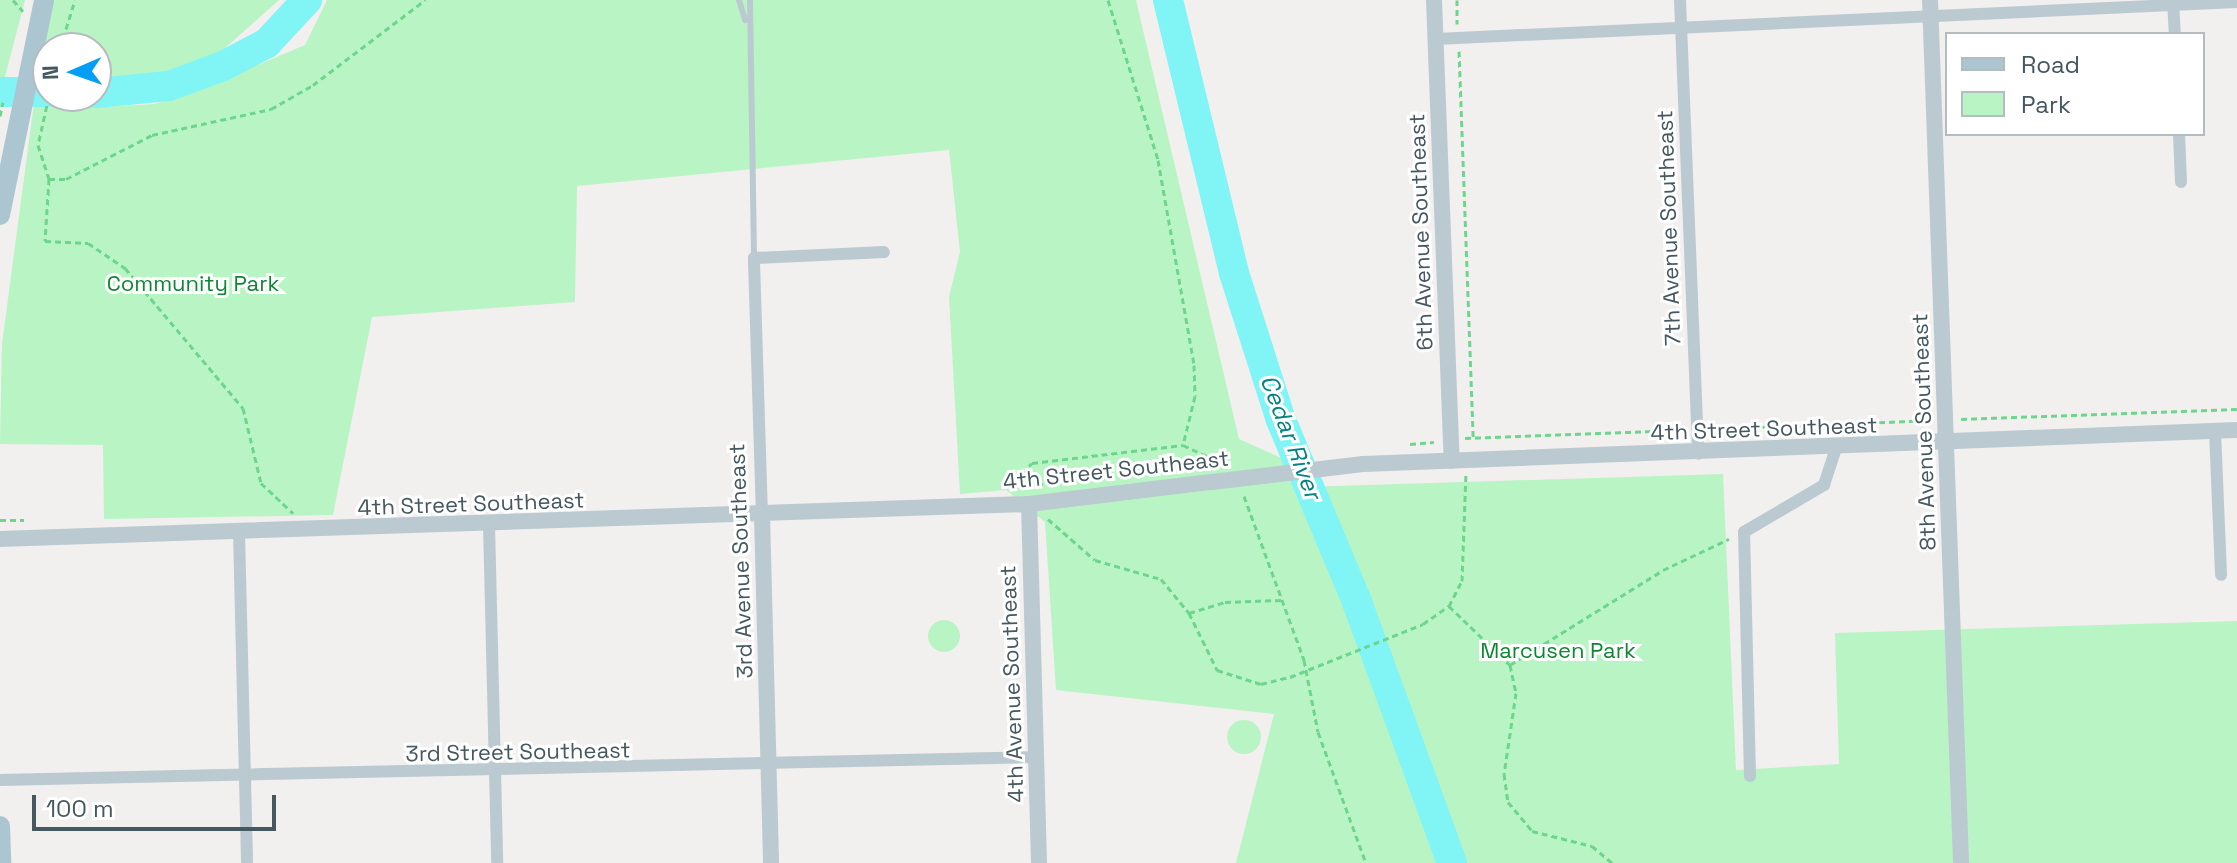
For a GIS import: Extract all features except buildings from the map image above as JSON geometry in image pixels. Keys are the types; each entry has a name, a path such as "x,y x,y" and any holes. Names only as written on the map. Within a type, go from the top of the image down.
{"main road":[{"path":"0,215 12,143 44,0"},
{"path":"0,826 1,863"}],"street":[{"name":"6th Avenue Southeast","path":"1434,0 1452,440 1461,461"},
{"name":"7th Avenue Southeast","path":"1680,0 1698,454"},
{"name":"8th Avenue Southeast","path":"1930,0 1961,863"},
{"path":"1436,39 1931,18 2174,2 2237,2"},
{"path":"2174,2 2175,32"},
{"path":"2179,136 2181,182"},
{"path":"754,258 884,252"},
{"name":"3rd Avenue Southeast","path":"754,258 771,863"},
{"name":"4th Street Southeast","path":"0,539 762,516 1029,504 1363,464 1698,454 2237,430"},
{"path":"2215,431 2221,575"},
{"path":"1750,776 1744,532 1824,485 1836,448"},
{"name":"4th Avenue Southeast","path":"1029,504 1039,863"},
{"path":"489,525 497,863"},
{"path":"239,533 247,863"},
{"name":"3rd Street Southeast","path":"0,780 495,772 1036,757"}],"lane":[{"path":"739,0 746,24"},
{"path":"750,0 746,24 754,258"}],"path":[{"path":"13,0 23,11"},
{"path":"64,32 75,0"},
{"path":"49,179 66,179 152,135 271,109 313,85 425,0"},
{"path":"1108,0 1158,160 1194,365 1195,396 1183,445"},
{"path":"1231,469 1183,445 1032,463 1022,473 1029,504 1095,560 1161,579 1189,613 1217,670 1261,684 1290,677 1423,624 1449,606 1462,581 1461,461 1474,437 1457,0"},
{"path":"45,112 38,145 49,179 45,241 88,243 125,268 243,408 261,483 308,531"},
{"path":"1403,445 1474,437 2237,409"},
{"path":"1237,482 1304,660 1318,732 1366,863"},
{"path":"1510,665 1663,570 1744,532"},
{"path":"1189,613 1225,602 1282,600"},
{"path":"1449,606 1510,665 1516,693 1504,774 1508,802 1532,831 1592,846 1612,863"}],"green space":[{"path":"0,0 25,0 1,92 0,92"},
{"path":"53,0 279,0 217,55 139,80 112,81 112,32 47,32"},
{"name":"Community Park","path":"327,0 1136,0 1239,439 1297,465 1303,487 1723,474 1736,770 1839,764 1835,633 2237,621 2237,863 1236,863 1274,714 1056,690 1045,522 1006,490 960,494 949,297 960,252 949,150 577,186 575,302 372,317 333,515 104,519 103,445 0,444 2,344 33,112 112,112 112,106 154,104 186,95 305,45"},
{"path":"944,620 956,624 960,636 956,648 944,652 932,648 928,636 932,624"},
{"path":"1244,720 1256,725 1261,737 1256,749 1244,754 1232,749 1227,737 1232,725"}],"waterway":[{"name":"Cedar River","path":"112,91 169,86 223,66 267,43 307,0"},
{"name":"Cedar River","path":"1168,0 1234,273 1281,420 1357,602 1452,863"},
{"name":"Cedar River","path":"0,92 32,92"}],"park label":[{"name":"Marcusen Park","path":"1558,651"}]}
